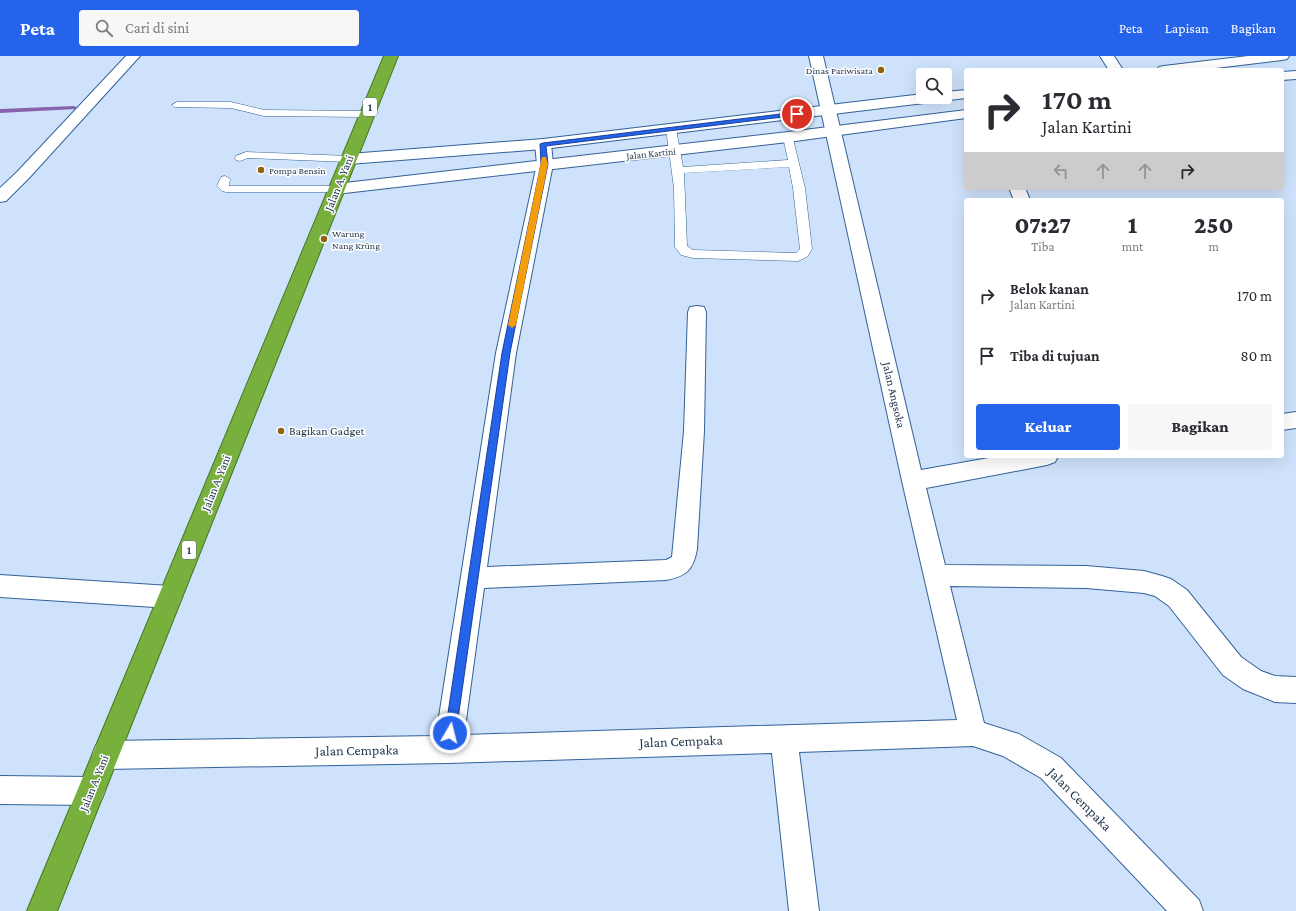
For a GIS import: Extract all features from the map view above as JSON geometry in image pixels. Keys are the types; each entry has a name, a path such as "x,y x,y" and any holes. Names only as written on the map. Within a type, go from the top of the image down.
{"highway":[{"name":"Jalan A. Yani","path":"42,911 391,56"}],"street":[{"path":"0,197 23,175 132,56"},
{"name":"Jalan Angsoka","path":"816,56 972,733"},
{"path":"1107,56 1115,68"},
{"path":"1200,68 1236,66 1282,56"},
{"path":"1284,76 1296,75"},
{"path":"952,95 964,94"},
{"name":"Jalan Kartini","path":"336,189 544,154 671,129 916,100"},
{"name":"Jalan Kartini","path":"349,159 676,151 964,114"},
{"path":"448,749 506,353 544,154"},
{"path":"0,175 23,175"},
{"path":"473,578 666,570 679,566 682,563 685,550 694,431 696,312"},
{"path":"1284,422 1296,420"},
{"path":"913,481 1036,458"},
{"path":"935,575 1086,577 1144,582 1162,587 1178,598 1232,666 1252,680 1275,689 1296,690"},
{"path":"0,586 170,597"},
{"name":"Jalan Cempaka","path":"106,755 448,749 972,733 1010,744 1051,768 1188,911"},
{"path":"784,738 804,911"},
{"path":"0,790 91,791"}],"lane":[{"path":"178,105 231,105 264,112 367,114"},
{"path":"671,129 679,170 681,199 681,247 685,252 693,254 798,257 803,254 806,249 799,188 788,137"},
{"path":"240,158 246,155 349,159"},
{"path":"679,170 794,163"},
{"path":"225,180 222,186 226,189 336,189"}],"waterway":[{"path":"0,111 74,108"}],"slow traffic":[{"path":"512,325 545,164 544,158"}],"place":[{"name":"Dinas Pariwisata","path":"881,70"},
{"name":"Pompa Bensin","path":"261,170"},
{"name":"Warung Nang Krüng","path":"324,239"},
{"name":"Bagikan Gadget","path":"281,431"}],"route":[{"path":"450,733 506,353 545,164 543,144 797,114"}]}
